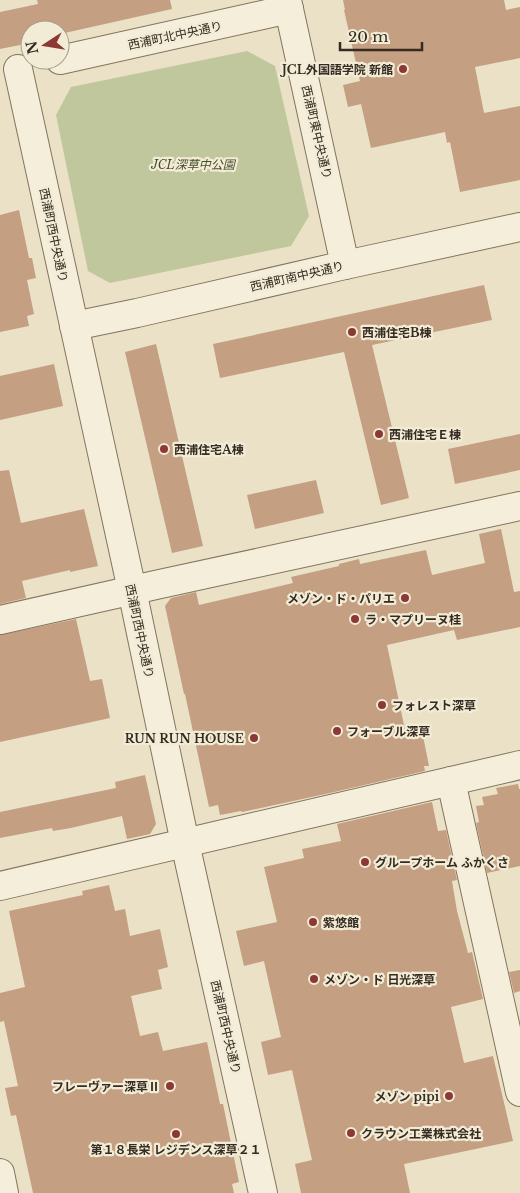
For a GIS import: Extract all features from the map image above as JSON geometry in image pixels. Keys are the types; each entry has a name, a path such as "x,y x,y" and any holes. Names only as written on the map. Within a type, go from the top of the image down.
{"street":[{"name":"西浦町北中央通り","path":"70,57 288,4"},
{"name":"西浦町東中央通り","path":"288,4 345,264"},
{"name":"西浦町西中央通り","path":"9,71 74,326 185,843 263,1193"},
{"name":"西浦町南中央通り","path":"74,326 345,264 520,227"},
{"path":"0,620 520,506"},
{"path":"0,886 520,765"},
{"path":"451,781 520,1092"},
{"path":"0,1173 4,1193"}],"green space":[{"name":"JCL深草中公園","path":"247,51 275,66 309,216 291,246 110,283 88,271 56,115 71,87"}],"building":[{"path":"37,0 170,0 172,9 70,32 70,20 20,20 20,45 0,49 0,12 38,4"},
{"path":"343,0 504,0 506,10 520,7 520,58 475,67 484,113 520,106 520,180 460,192 450,142 447,143 445,132 371,148 361,104 348,107 343,85 360,81"},
{"path":"19,210 29,258 32,258 36,278 27,280 34,314 27,316 29,326 0,332 0,215"},
{"name":"西浦住宅B棟","path":"484,285 492,320 372,345 409,498 381,505 344,352 220,378 213,344"},
{"name":"西浦住宅A棟","path":"156,344 203,546 172,553 125,352"},
{"path":"54,364 63,406 0,420 0,376"},
{"path":"520,434 520,470 455,484 448,449"},
{"path":"9,470 21,523 84,509 98,566 22,581 26,598 0,604 0,471"},
{"path":"316,480 324,513 255,529 247,495"},
{"path":"501,529 514,592 520,591 520,627 457,640 454,630 387,645 407,739 423,736 429,766 424,766 425,771 242,812 220,815 218,805 209,807 165,606 171,598 196,592 199,605 293,583 291,577 339,566 339,564 359,559 360,564 426,550 432,575 485,563 479,534"},
{"path":"76,619 90,681 102,679 110,718 0,742 0,635"},
{"path":"145,775 156,824 150,834 127,839 122,816 71,828 53,831 52,828 0,838 0,812 116,788 115,782"},
{"path":"518,784 520,789 520,866 487,873 476,823 479,822 476,806 484,805 482,797 498,794 496,788"},
{"path":"432,802 438,831 446,830 457,880 452,881 457,911 468,953 472,952 483,999 451,1007 464,1063 493,1056 513,1141 404,1164 410,1193 301,1193 295,1164 312,1160 292,1070 268,1075 261,1042 281,1037 264,961 244,966 236,931 277,922 264,867 304,858 302,849 341,841 337,824"},
{"path":"109,885 115,911 125,909 130,936 160,929 168,967 158,970 162,989 131,996 140,1036 158,1032 163,1051 207,1042 220,1104 223,1104 239,1182 232,1184 234,1193 33,1193 16,1115 11,1116 5,1088 18,1086 4,1021 0,1022 0,993 25,987 9,911 83,895 82,891"},
{"path":"520,970 520,991 514,993 509,972"}],"place":[{"name":"JCL外国語学院 新館","path":"403,69"},
{"name":"西浦住宅B棟","path":"352,332"},
{"name":"西浦住宅Ｅ棟","path":"379,434"},
{"name":"西浦住宅A棟","path":"164,449"},
{"name":"メゾン・ド・パリエ","path":"405,598"},
{"name":"ラ・マプリーヌ桂","path":"355,619"},
{"name":"フォレスト深草","path":"382,705"},
{"name":"フォーブル深草","path":"337,731"},
{"name":"RUN RUN HOUSE","path":"254,738"},
{"name":"グループホーム ふかくさ","path":"365,862"},
{"name":"紫悠館","path":"313,922"},
{"name":"メゾン・ド 日光深草","path":"314,979"},
{"name":"フレーヴァー深草Ⅱ","path":"170,1086"},
{"name":"メゾン pipi","path":"449,1096"},
{"name":"クラウン工業株式会社","path":"351,1133"},
{"name":"第１８長栄 レジデンス深草２１","path":"176,1134"}]}
